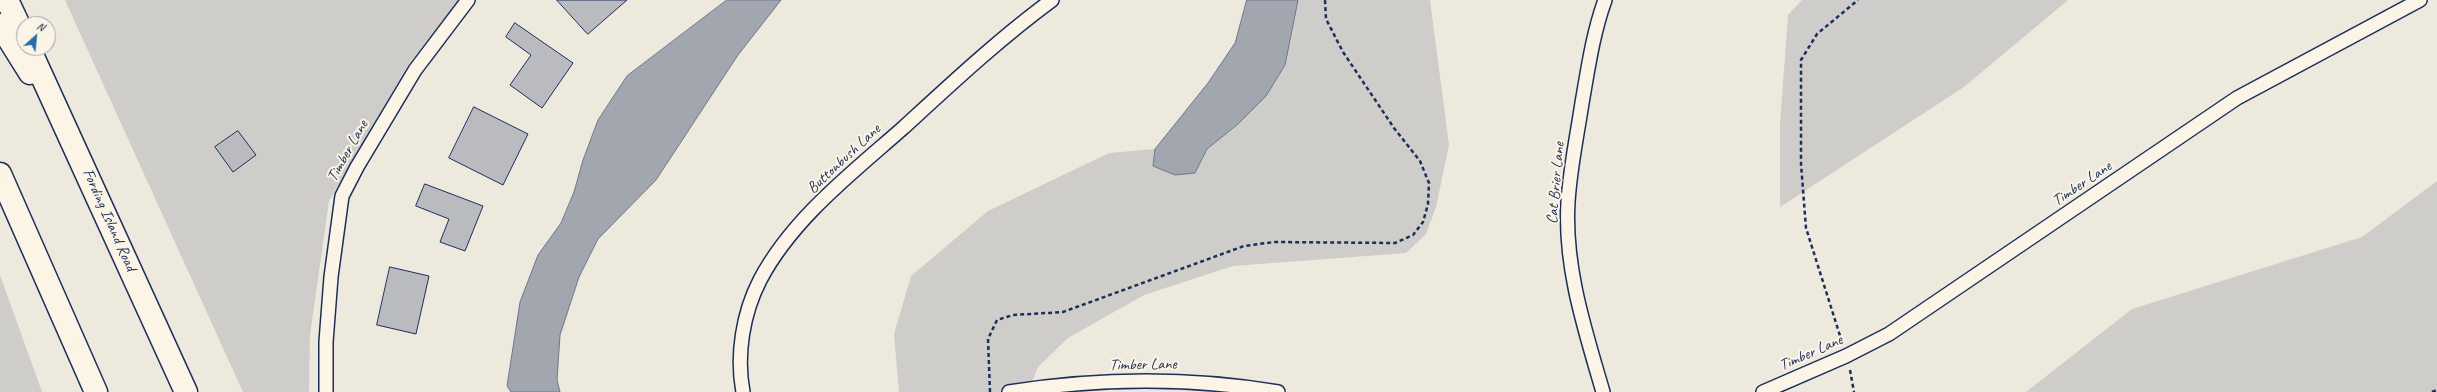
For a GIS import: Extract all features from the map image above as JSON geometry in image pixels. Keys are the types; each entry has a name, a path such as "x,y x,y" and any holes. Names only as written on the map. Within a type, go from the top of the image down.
{"highway":[{"path":"7,0 16,19"},
{"path":"0,25 77,149"},
{"name":"Fording Island Road","path":"34,56 186,392"},
{"path":"0,174 96,392"}],"street":[{"name":"Timber Lane","path":"326,392 326,342 331,277 342,196 357,167 415,70 468,0"},
{"name":"Buttonbush Lane","path":"743,392 741,370 746,317 754,293 776,255 815,209 841,184 993,46 1052,0"},
{"name":"Cat Brier Lane","path":"1603,392 1578,300 1570,261 1568,218 1571,172 1585,86 1605,0"},
{"name":"Timber Lane","path":"1763,392 1846,356 1889,334 1927,310 2194,125 2238,98 2420,0"},
{"name":"Timber Lane","path":"1009,392 1073,384 1166,381 1207,383 1278,392"}],"path":[{"path":"990,392 988,339 997,320 1013,315 1063,312 1244,246 1274,242 1395,243 1413,235 1423,222 1428,204 1429,183 1420,160 1394,128 1343,52 1326,20 1325,0"},
{"path":"1854,392 1839,326 1806,228 1801,164 1800,96 1802,60 1817,34 1858,0"},
{"path":"2432,392 2437,390"}],"shaded area":[{"path":"65,0 459,0 408,65 329,201 310,335 309,392 243,392"},
{"path":"727,0 781,0 738,55 656,180 598,239 579,277 560,335 557,380 560,392 511,392 507,386 520,302 538,255 561,223 574,192 583,160 598,120 627,76"},
{"path":"1247,0 1298,0 1285,65 1266,96 1238,124 1207,149 1195,173 1175,175 1153,166 1155,149 1208,83 1235,43"},
{"path":"1298,0 1430,0 1449,145 1436,207 1426,234 1406,253 1233,266 1144,295 1068,338 1038,367 1028,392 899,392 894,334 911,276 988,211 1109,153 1155,149 1154,167 1195,173 1207,149 1238,124 1266,96 1285,65"},
{"path":"1802,0 2068,0 1964,87 1780,207 1780,124 1788,15"},
{"path":"2437,181 2437,392 2026,392 2132,309 2362,237"},
{"path":"0,275 42,392 0,392"}],"building":[{"path":"557,0 627,0 588,34"},
{"path":"515,23 573,63 542,108 510,85 531,55 506,37"},
{"path":"474,107 528,134 503,185 449,158"},
{"path":"238,131 256,155 233,172 215,147"},
{"path":"425,184 483,206 465,251 440,242 449,219 416,206"},
{"path":"390,267 429,276 416,334 377,325"}]}
